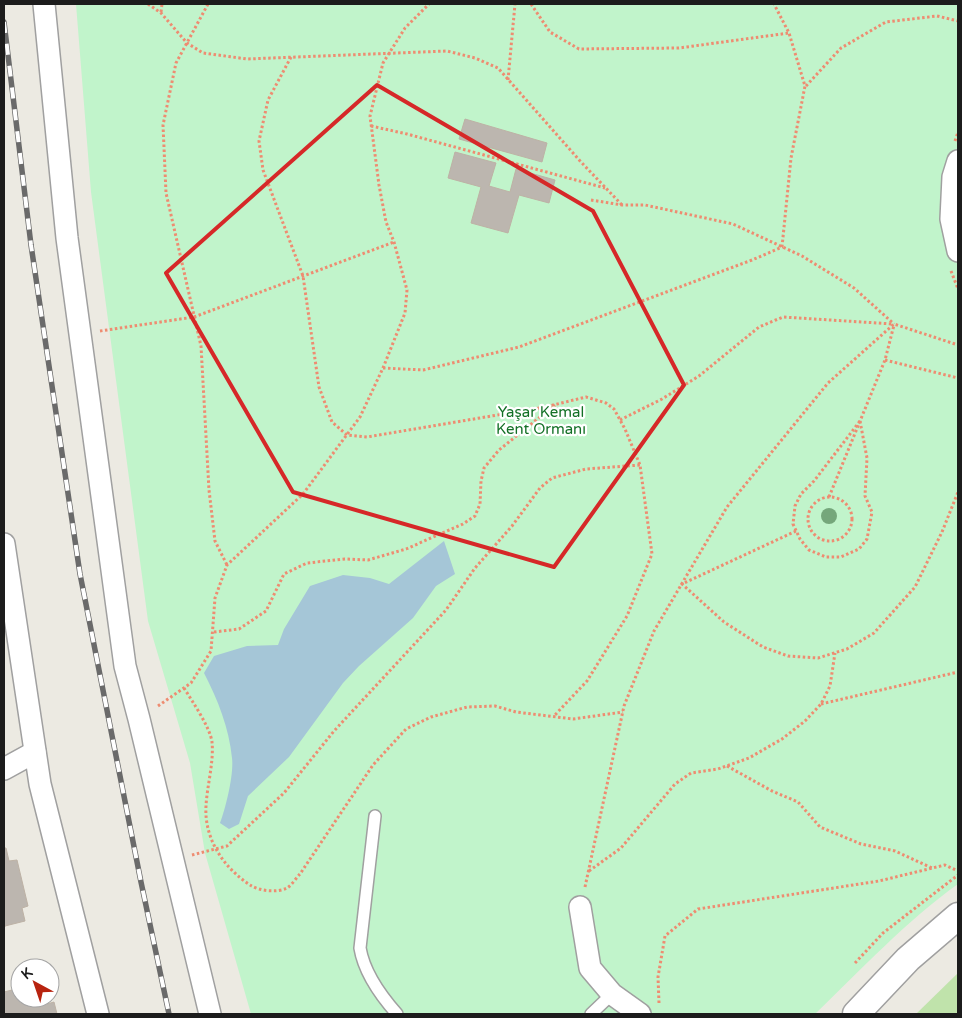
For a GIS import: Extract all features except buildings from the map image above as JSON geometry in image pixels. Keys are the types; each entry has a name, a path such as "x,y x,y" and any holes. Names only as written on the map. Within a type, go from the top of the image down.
{"street":[{"path":"44,4 67,238 124,666 139,719 210,1014"},
{"path":"958,161 954,177 951,219 958,251"},
{"path":"4,544 40,784 98,1014"},
{"path":"4,769 35,752"},
{"path":"580,907 590,968 612,994 640,1014"},
{"path":"856,1014 908,959 958,916"}],"lane":[{"path":"375,816 360,948 368,972 397,1014"},
{"path":"591,1014 612,994"}],"path":[{"path":"148,4 160,13 187,43 203,53 247,59 447,51 475,58 498,68 581,162 622,204"},
{"path":"160,13 162,4"},
{"path":"208,4 176,64 163,125 166,193 200,346 209,490 215,541 227,565"},
{"path":"139,719 191,683 211,650 214,632 215,598 227,565 303,494 360,417 405,314 407,290 394,242 386,222 370,116 383,62 405,28 429,4"},
{"path":"508,80 515,4"},
{"path":"531,4 550,32 579,49 679,48 789,33"},
{"path":"774,4 789,33 805,86 791,158 782,247"},
{"path":"805,86 841,48 886,22 937,16 958,21"},
{"path":"291,57 268,100 259,141 263,170 303,276 319,387 332,422 347,435 367,437 586,397 606,403 614,409 640,465 652,554 627,616 587,681 554,716"},
{"path":"371,126 408,134 606,188"},
{"path":"591,200 622,204 645,204 733,224 802,256 854,288 894,324"},
{"path":"80,334 194,317 394,242"},
{"path":"383,368 423,370 519,347 782,247"},
{"path":"620,420 662,399 699,376 759,327 783,317 894,324 958,345"},
{"path":"829,497 843,501 852,513 852,521 850,528 841,538 827,541 814,535 808,522 808,515 815,503 829,497 886,360 894,324"},
{"path":"580,907 623,712 654,631 733,500 828,383 894,324"},
{"path":"886,360 958,378"},
{"path":"214,632 239,629 266,611 284,574 307,563 345,559 368,560 406,549 463,524 475,516 480,504 481,481 484,468 499,450 556,404"},
{"path":"860,421 867,458 865,496 872,512 867,539 858,549 841,557 826,557 809,550 800,539 793,524 795,506 801,494 814,481 860,421"},
{"path":"172,859 228,846 284,793 334,730 446,610 475,568 512,526 540,488 552,478 586,469 640,465"},
{"path":"682,584 724,622 763,647 788,656 818,658 835,653 847,649 874,634 915,587 942,532 958,492"},
{"path":"682,584 796,531"},
{"path":"589,871 621,848 676,784 691,773 726,766 749,758 782,739 805,721 821,704 830,686 835,653"},
{"path":"821,704 958,672"},
{"path":"184,688 212,741 206,809 210,838 226,865 239,878 256,889 272,891 287,888 300,874 319,849 373,765 406,729 431,717 467,707 495,706 516,712 573,718 623,712"},
{"path":"726,766 772,791 798,802 820,827 861,844 895,851 932,868"},
{"path":"659,1005 658,978 664,936 698,909 879,881 944,865 958,873 883,933 855,963"}],"highlighted area":[{"path":"377,85 593,211 684,385 554,567 293,492 166,273"}],"green space":[{"name":"Yaşar Kemal Kent Ormanı","path":"76,4 958,4 958,884 902,930 815,1014 251,1014 205,853 190,763 148,621 91,192"},
{"path":"958,973 958,1014 916,1014"}],"water":[{"path":"444,541 455,574 436,586 413,618 359,666 343,683 289,757 248,796 239,824 229,829 220,823 229,790 232,765 231,747 226,725 204,673 214,656 247,646 278,645 284,629 310,586 343,575 370,578 389,584"}],"railway":[{"path":"4,22 31,245 80,574 169,1014"}]}
